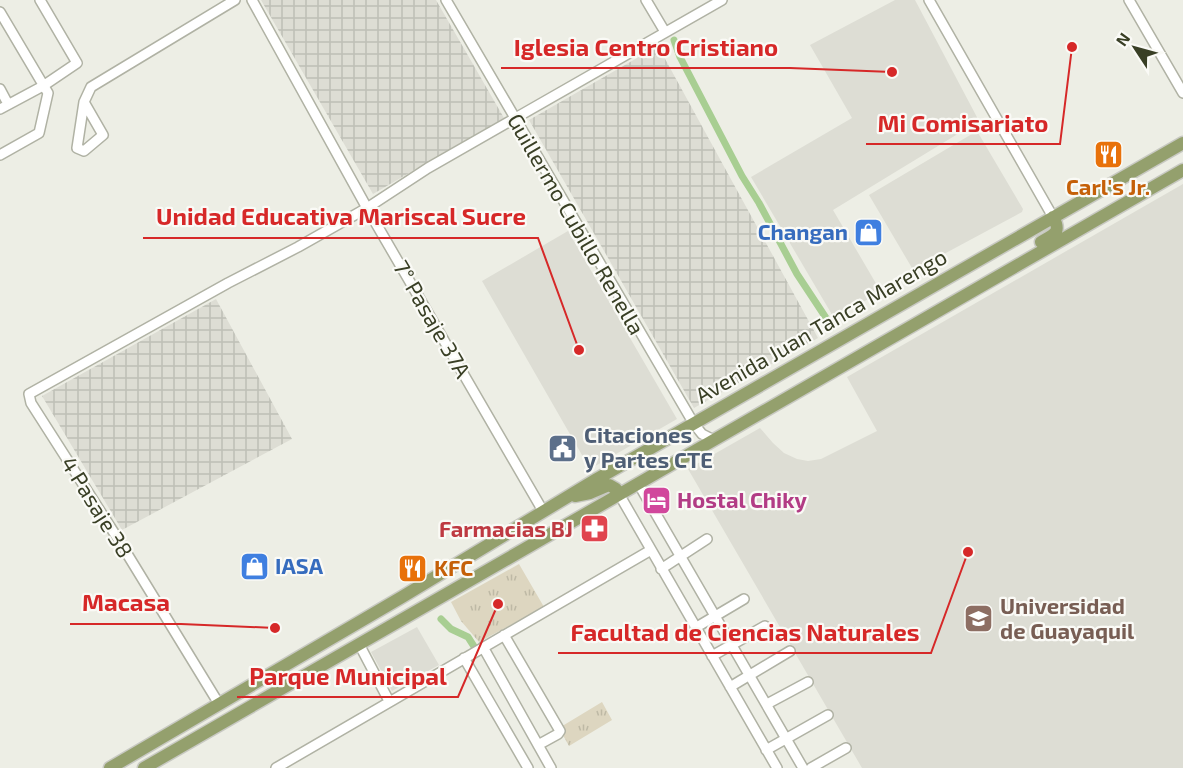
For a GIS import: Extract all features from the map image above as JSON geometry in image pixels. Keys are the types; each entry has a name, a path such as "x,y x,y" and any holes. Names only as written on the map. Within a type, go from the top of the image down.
{"main road":[{"name":"Avenida Juan Tanca Marengo","path":"110,768 402,597 543,511 1183,143"},
{"name":"Avenida Juan Tanca Marengo","path":"144,768 1183,170"},
{"path":"997,276 1035,245 1056,232 1058,228 1053,217"},
{"path":"566,498 590,493 609,485 619,494"},
{"path":"124,768 188,728 201,715"}],"street":[{"path":"0,89 4,106 43,86 76,63 40,0"},
{"path":"84,102 103,135 84,151 80,151 77,148 84,102 91,87 235,0"},
{"name":"7° Pasaje 37A","path":"252,0 367,208 543,511"},
{"name":"Guillermo Cubillo Renella","path":"446,0 694,424 702,434 714,440"},
{"path":"646,0 665,32"},
{"path":"367,208 428,168 722,0"},
{"path":"929,0 1053,217"},
{"path":"1130,0 1183,93"},
{"path":"0,12 48,93 39,133 0,155"},
{"name":"4 Pasaje 38","path":"219,704 31,403 29,394 367,208"},
{"path":"638,483 803,768"},
{"path":"619,494 775,765 763,768"},
{"path":"661,568 706,539"},
{"path":"276,768 651,550"},
{"path":"696,628 744,599"},
{"path":"712,656 765,626"},
{"path":"504,635 557,724 560,733 538,745"},
{"path":"359,644 389,701"},
{"path":"483,647 550,768"},
{"path":"730,687 790,651"},
{"path":"464,658 528,768"},
{"path":"766,704 808,682"},
{"path":"766,750 828,715"},
{"path":"811,768 846,748"}],"shaded area":[{"path":"261,0 436,0 504,118 373,194"},
{"path":"895,0 915,0 979,121 833,210 881,292 834,318 751,177 852,118 810,45"},
{"path":"658,46 818,338 694,408 529,120"},
{"path":"977,131 1023,209 1022,212 916,269 912,268 869,195"},
{"name":"Universidad de Guayaquil","path":"1183,184 1183,768 862,768 688,469 760,428 784,453 808,461 821,459 877,431 847,377"},
{"path":"568,231 677,419 590,469 482,281"},
{"path":"216,299 292,439 122,530 42,396"},
{"path":"417,627 439,665 392,691 371,652"}],"green space":[{"path":"519,564 544,607 479,642 461,621 451,602"},
{"path":"602,702 612,720 569,746 559,728"}],"waterway":[{"path":"674,40 680,57 742,176 797,274 832,327"},
{"path":"441,619 451,629 468,637 475,648"}],"place":[{"name":"Mi Comisariato","path":"1072,47"},
{"name":"Iglesia Centro Cristiano","path":"892,72"},
{"name":"Carl's Jr.","path":"1108,155"},
{"name":"Changan","path":"869,232"},
{"name":"Unidad Educativa Mariscal Sucre","path":"579,350"},
{"name":"Citaciones y Partes CTE","path":"563,448"},
{"name":"Hostal Chiky","path":"656,500"},
{"name":"Farmacias BJ","path":"594,529"},
{"name":"Facultad de Ciencias Naturales","path":"968,552"},
{"name":"IASA","path":"254,566"},
{"name":"KFC","path":"413,568"},
{"name":"Parque Municipal","path":"498,604"},
{"name":"Universidad de Guayaquil","path":"979,619"},
{"name":"Macasa","path":"275,628"}]}
